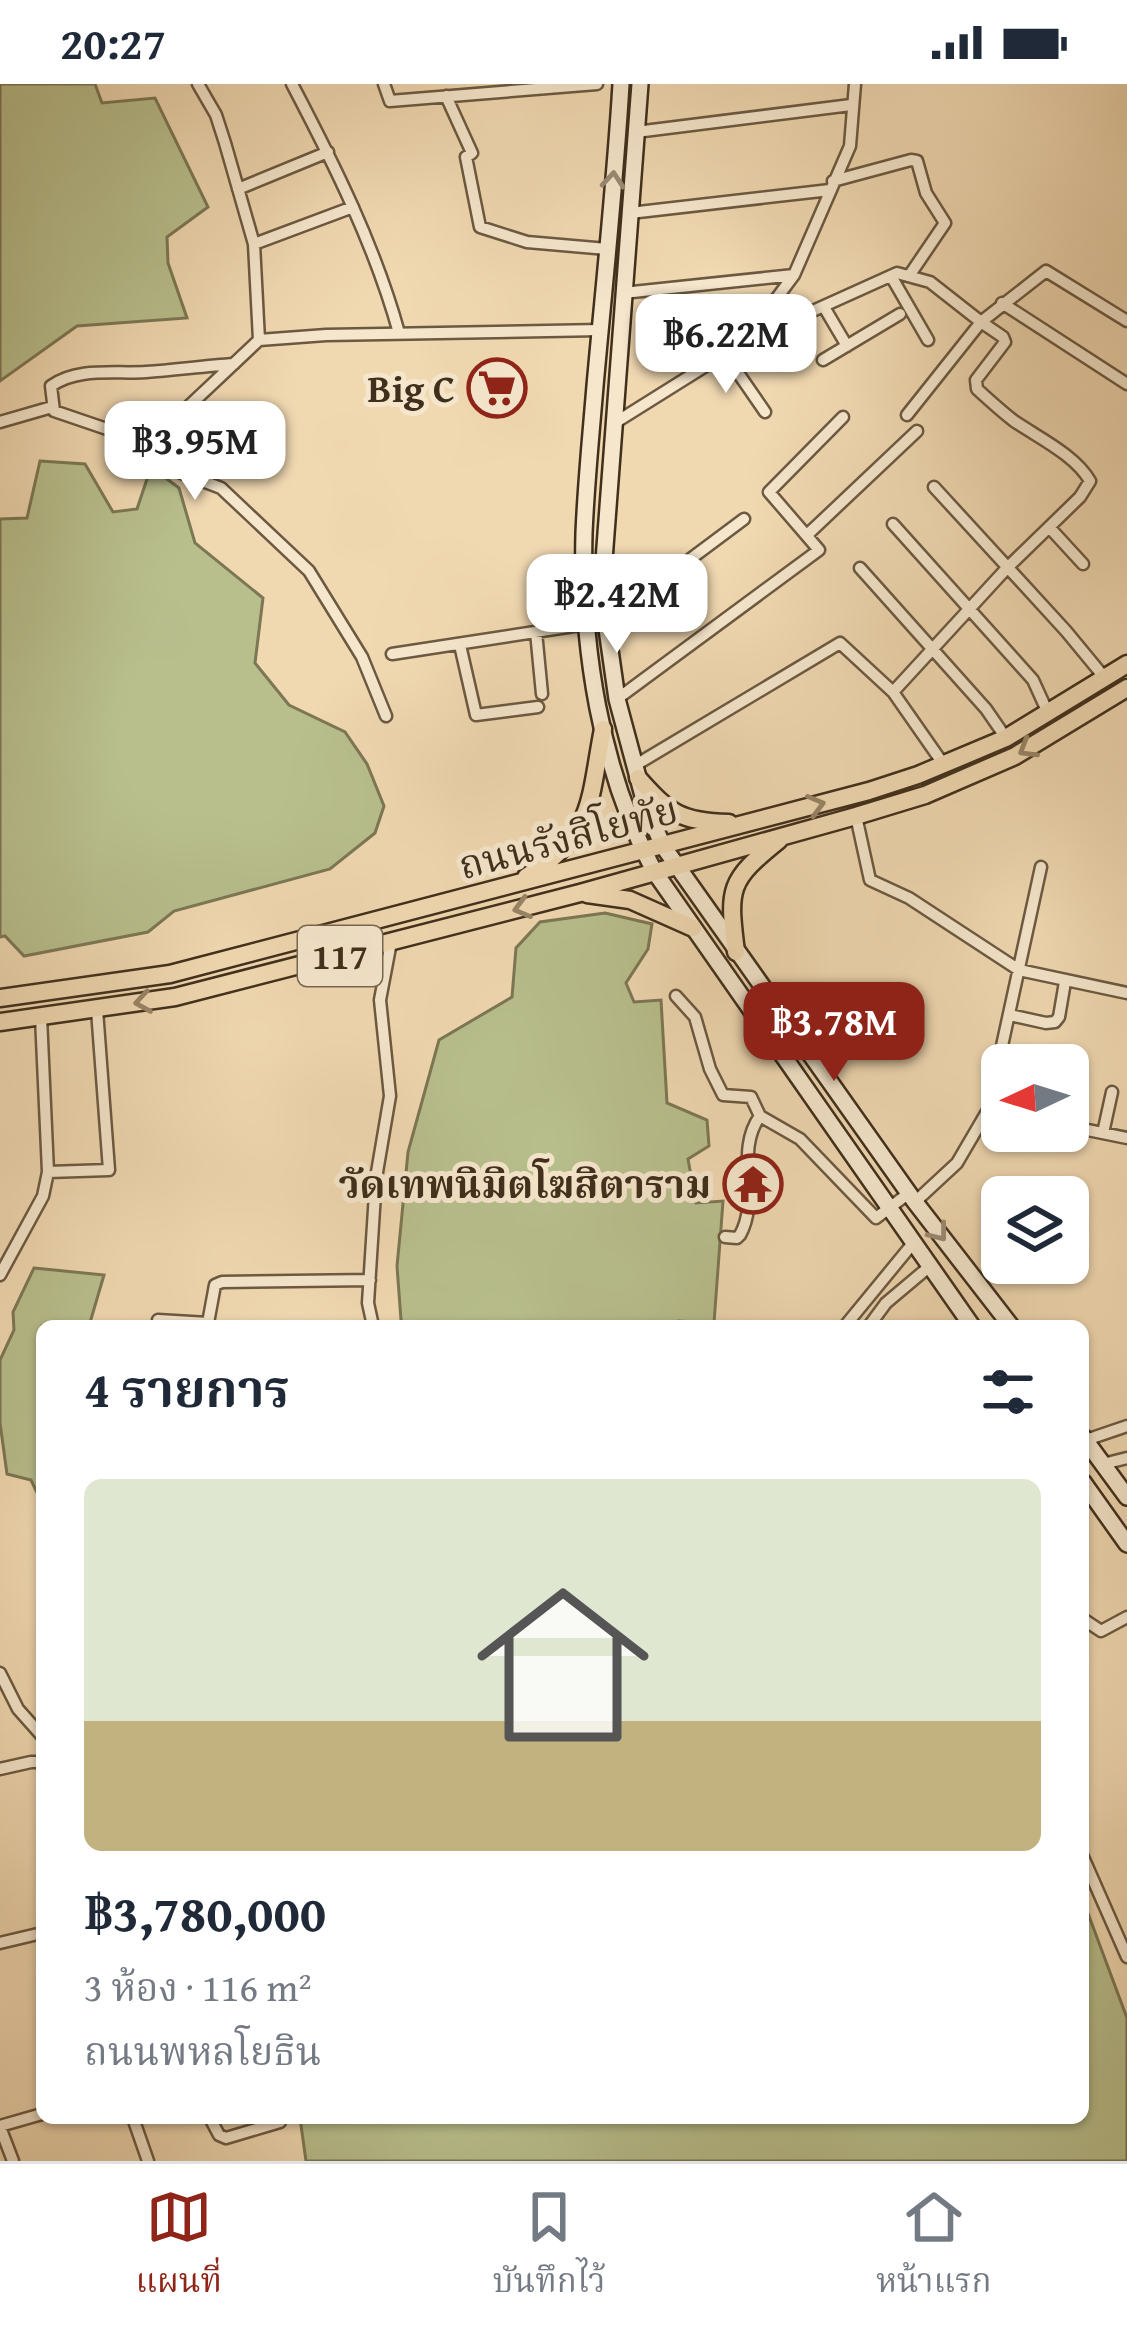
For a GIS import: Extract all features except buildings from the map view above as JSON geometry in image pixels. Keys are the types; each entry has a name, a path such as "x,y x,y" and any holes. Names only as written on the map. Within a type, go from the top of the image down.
{"main road":[{"path":"621,84 584,535 587,624 604,729 627,814 654,871 968,1320"},
{"path":"640,84 604,560 606,622 617,700 636,772 663,846 675,865 912,1197 1006,1320"},
{"path":"592,422 613,424"},
{"name":"ถนนรังสิโยทัย","path":"0,998 170,974 869,791 1006,738 1127,664"},
{"path":"1107,675 1124,690"},
{"name":"ถนนรังสิโยทัย","path":"0,1022 175,998 856,816 925,795 1016,756 1124,690"},
{"path":"510,887 545,865 578,832 596,784 604,729"},
{"path":"636,772 677,815 747,824"},
{"path":"736,952 732,892 750,862 784,836"},
{"path":"580,893 630,900 693,928"},
{"path":"1089,1446 1127,1497"},
{"path":"1089,1494 1127,1544"}],"street":[{"path":"198,84 216,115 254,244 259,340"},
{"path":"292,84 353,207 399,333"},
{"path":"384,84 390,101 597,84"},
{"path":"743,342 794,275 850,146 855,84"},
{"path":"446,96 472,153 466,157 480,226 527,242 607,249"},
{"path":"636,132 851,105"},
{"path":"238,189 328,152"},
{"path":"630,213 831,186 917,161 926,193 945,223 909,276"},
{"path":"254,244 353,207"},
{"path":"907,415 981,322 1046,271 1127,321"},
{"path":"613,424 743,342 897,273 930,282 1003,338 1005,342 976,380 977,389 1090,478 1080,497 893,692"},
{"path":"623,293 794,275"},
{"path":"891,276 928,340"},
{"path":"1002,303 1127,384"},
{"path":"824,307 847,346"},
{"path":"823,360 900,314"},
{"path":"386,716 362,657 309,572 221,488 138,454 259,340 600,330"},
{"path":"725,354 765,412"},
{"path":"148,443 58,413 52,407 51,386 91,373 234,364"},
{"path":"0,422 52,407"},
{"path":"617,700 819,550 769,492 843,417"},
{"path":"807,535 917,431"},
{"path":"934,487 1107,675"},
{"path":"606,622 744,519"},
{"path":"893,524 1034,680 1048,713"},
{"path":"1049,527 1083,564"},
{"path":"860,568 986,709 1006,738"},
{"path":"392,654 587,624"},
{"path":"460,645 476,715 540,701 536,632"},
{"path":"636,772 839,643 893,692 944,765"},
{"path":"856,816 870,880 909,898 1018,970 1127,993"},
{"path":"1003,1044 1041,867"},
{"path":"371,1320 376,1178 390,1096 380,1000 392,943"},
{"path":"1010,1015 1055,1022 1065,982"},
{"path":"676,996 695,1017 722,1094 747,1095 760,1116 800,1138 876,1218 957,1163 981,1122"},
{"path":"48,1172 109,1170 98,1010"},
{"path":"0,1275 43,1196 48,1172 41,1017"},
{"path":"1103,1133 1112,1092"},
{"path":"725,1238 740,1235 750,1212 748,1146 760,1116"},
{"path":"1089,1130 1127,1138"},
{"path":"850,1320 914,1242"},
{"path":"873,1320 886,1303 930,1266"},
{"path":"210,1320 215,1285 221,1282 370,1280"},
{"path":"1089,1437 1127,1426"},
{"path":"1103,1464 1127,1458"},
{"path":"1089,1623 1101,1631 1127,1617"},
{"path":"0,1673 18,1708 36,1729"},
{"path":"0,1714 18,1708"},
{"path":"0,1769 36,1762"},
{"path":"1089,1871 1127,1957"},
{"path":"0,1942 36,1934"},
{"path":"13,2161 0,2127 36,2116"},
{"path":"135,2124 148,2161"},
{"path":"212,2124 226,2138 273,2124"}],"green space":[{"path":"0,84 95,84 102,103 155,98 208,207 167,237 168,263 187,318 77,326 0,381"},
{"path":"40,461 85,464 113,512 137,509 151,467 179,488 195,543 263,598 255,663 289,705 345,732 367,764 384,806 375,833 330,869 174,911 148,932 24,956 5,936 0,937 0,519 27,518"},
{"path":"605,913 652,924 648,949 626,983 634,1002 661,1000 667,1103 707,1120 709,1146 688,1159 696,1203 723,1201 714,1320 401,1320 397,1266 408,1152 439,1040 512,997 516,948 540,922"},
{"path":"34,1268 104,1275 91,1320 36,1320 36,1490 31,1480 7,1474 0,1423 0,1360 14,1330 13,1312"},
{"path":"1089,1916 1127,2018 1127,2161 306,2161 301,2124 1089,2124"}],"place":[{"name":"Big C","path":"497,388"},
{"name":"วัดเทพนิมิตโฆสิตาราม","path":"753,1184"}]}
